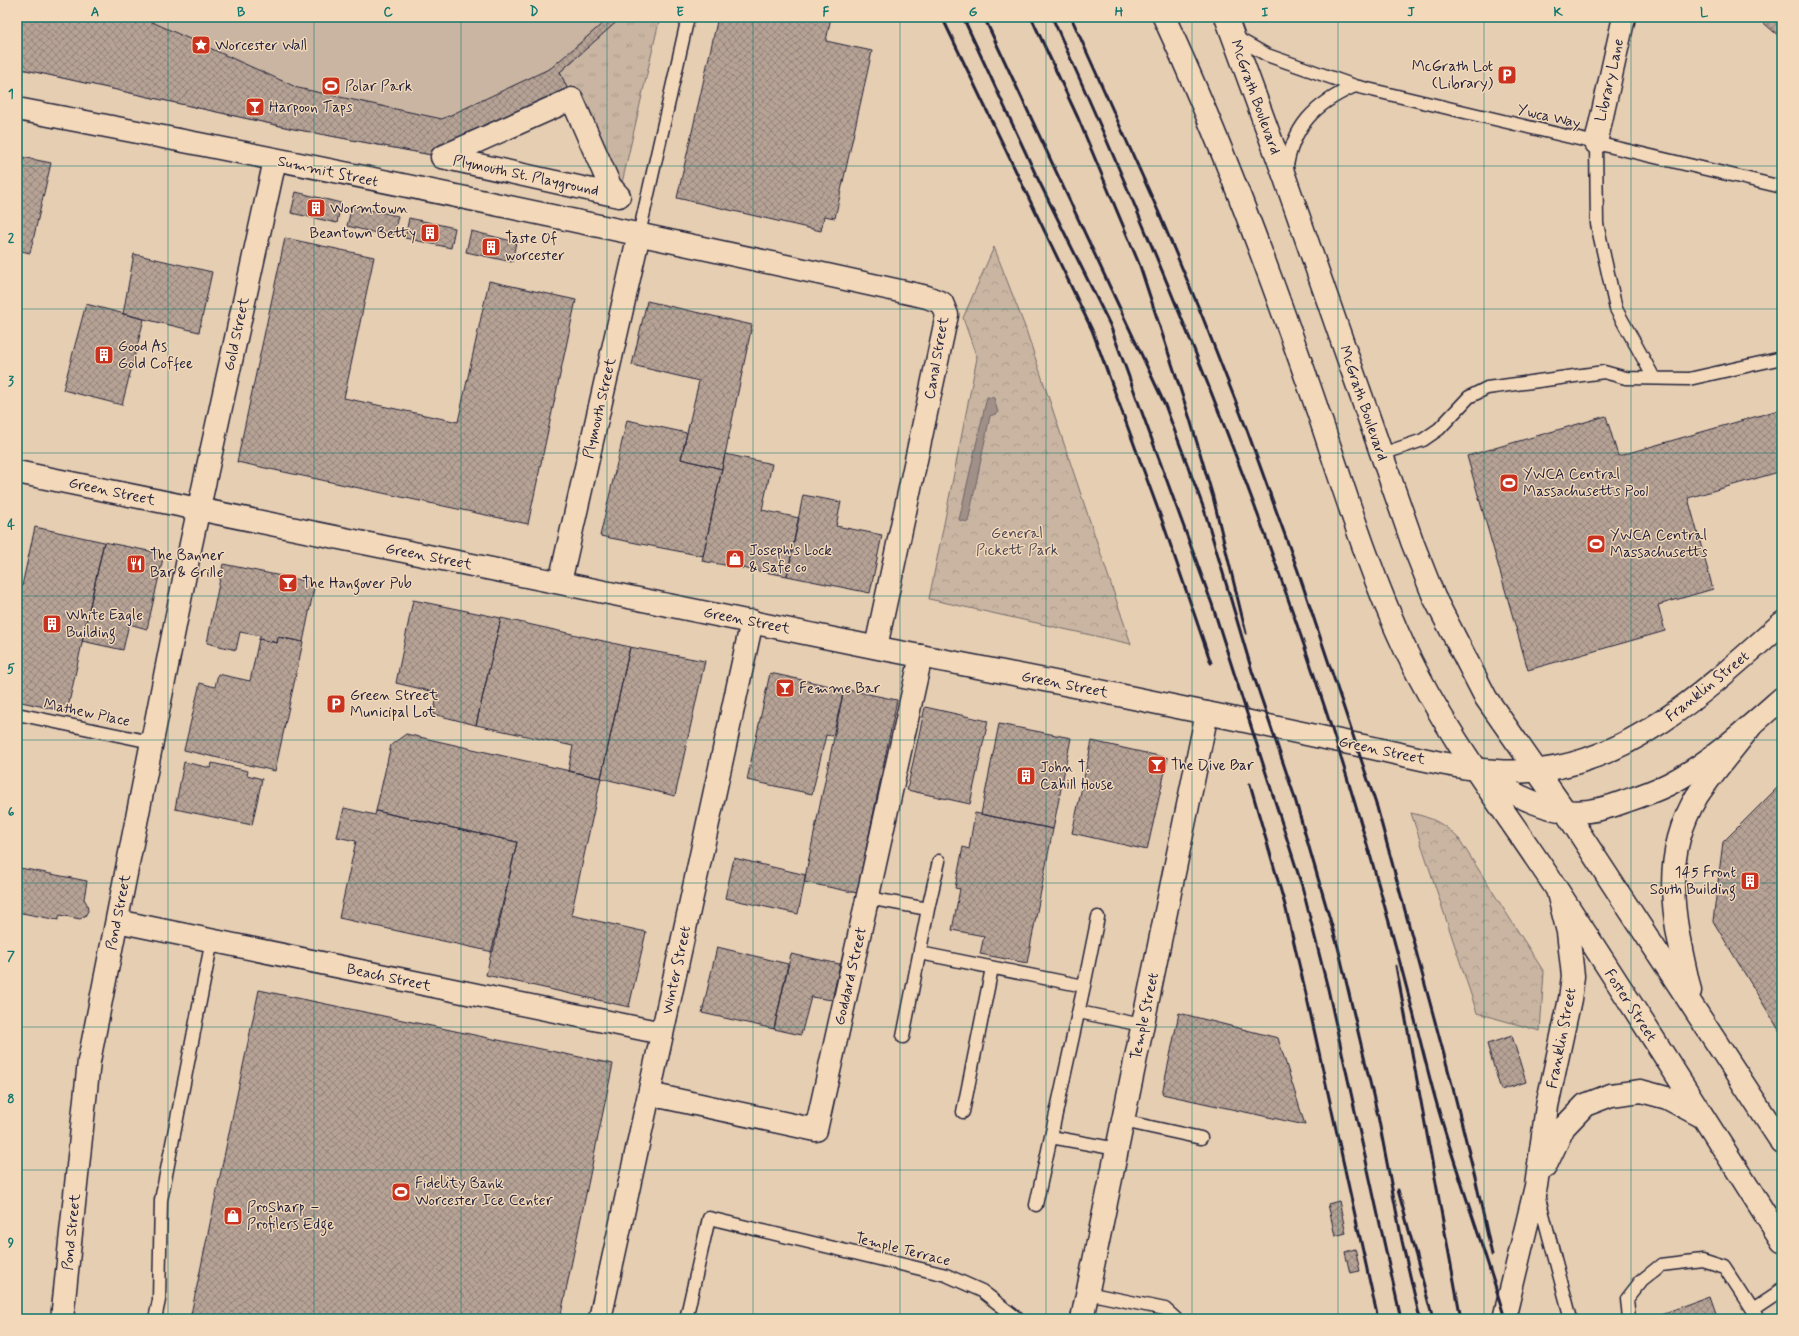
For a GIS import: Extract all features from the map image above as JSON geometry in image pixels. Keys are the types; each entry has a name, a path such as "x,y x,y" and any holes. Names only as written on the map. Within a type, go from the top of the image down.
{"street":[{"path":"1164,17 1214,130 1255,234 1364,544 1392,619 1419,677 1477,770 1508,791 1537,803 1565,811 1590,810 1611,806 1669,784 1703,763 1751,726 1782,698"},
{"name":"Library Lane","path":"1596,144 1624,17"},
{"name":"McGrath Boulevard","path":"1230,27 1285,178 1413,544 1434,597 1486,698 1538,770 1565,811"},
{"name":"Plymouth St. Playground","path":"572,99 610,186 619,196 442,156 572,99"},
{"name":"Summit Street","path":"17,109 639,234"},
{"name":"Gold Street","path":"199,509 275,160"},
{"name":"Plymouth Street","path":"560,582 639,234"},
{"name":"Canal Street","path":"639,234 927,297 942,302 947,315 876,647"},
{"name":"Green Street","path":"18,477 199,509 1206,713 1477,770"},
{"name":"Pond Street","path":"62,1319 89,1061 151,742 199,509"},
{"name":"Winter Street","path":"600,1319 752,621"},
{"name":"Franklin Street","path":"1477,770 1538,770 1582,761 1627,741 1670,717 1713,684 1782,623"},
{"name":"Goddard Street","path":"649,1094 816,1130 921,656"},
{"name":"Temple Street","path":"1082,1319 1206,713"},
{"path":"1692,1002 1675,916 1672,893 1674,853 1682,828 1698,795 1751,726"},
{"name":"Foster Street","path":"1477,770 1558,890 1782,1241"},
{"path":"1565,811 1692,1002 1782,1143"},
{"name":"Franklin Street","path":"1504,1319 1536,1186 1547,1106 1568,1014 1572,976 1568,932 1558,890"},
{"name":"Beach Street","path":"117,921 662,1033"},
{"name":"Franklin Street","path":"1536,1186 1564,1127 1585,1105 1611,1095 1641,1091 1667,1098 1703,1116"}],"lane":[{"path":"639,234 688,17"},
{"name":"Ywca Way","path":"1230,27 1267,55 1355,86 1782,188"},
{"path":"1285,178 1288,160 1297,132 1318,107 1340,92 1355,86"},
{"path":"1596,144 1597,224 1616,309 1654,378"},
{"path":"1382,454 1423,440 1439,429 1469,398 1487,388 1604,372 1626,378 1689,379 1782,358"},
{"name":"Mathew Place","path":"17,714 151,742"},
{"path":"903,1037 938,861"},
{"path":"868,898 928,909"},
{"path":"1036,1205 1079,1012 1098,917"},
{"path":"155,1319 159,1300 161,1200 212,940"},
{"path":"920,953 1084,986"},
{"path":"963,1112 992,968"},
{"path":"1079,1012 1142,1025"},
{"path":"1123,1121 1201,1138"},
{"path":"1051,1137 1117,1149"},
{"path":"1536,1186 1571,1319"},
{"name":"Temple Terrace","path":"686,1319 708,1218 946,1275 982,1291 1018,1319"},
{"path":"1629,1319 1628,1299 1641,1281 1661,1265 1702,1260 1724,1267 1754,1314 1782,1290"},
{"path":"1087,1293 1165,1309 1176,1319"}],"green space":[{"name":"Polar Park","path":"17,17 622,17 442,157 294,129 17,68"},
{"path":"622,17 660,17 619,196 610,186 560,72"},
{"name":"General Pickett Park","path":"994,247 1025,327 1131,644 929,599 977,358 963,318"},
{"path":"1411,813 1437,822 1459,839 1544,972 1540,1031 1477,1013"}],"shaded area":[{"path":"987,397 994,398 998,413 990,416 968,522 959,520"}],"building":[{"path":"17,17 141,17 298,88 442,119 551,68 610,17 622,17 560,72 572,99 442,157 294,129 17,68"},
{"path":"718,17 831,17 826,41 872,51 835,218 824,216 821,231 677,198"},
{"path":"1757,17 1782,17 1782,39 1758,18"},
{"path":"17,156 51,163 30,253 17,250"},
{"name":"Wormtown","path":"296,192 341,203 337,223 291,213"},
{"path":"352,206 398,216 393,237 347,226"},
{"name":"Beantown Betty","path":"409,218 455,228 451,248 405,238"},
{"name":"Taste Of worcester","path":"471,231 516,242 512,262 466,252"},
{"path":"285,238 374,257 344,398 458,422 489,281 576,300 528,524 237,462"},
{"path":"134,254 212,272 199,332 123,314"},
{"path":"647,301 752,325 722,469 681,459 699,381 632,365"},
{"name":"Good As Gold Coffee","path":"86,304 144,319 122,405 63,390"},
{"name":"YWCA Central Massachusetts","path":"1782,409 1782,471 1688,498 1713,589 1658,605 1665,631 1528,670 1467,456 1606,416 1618,456"},
{"path":"627,420 687,433 681,459 722,469 703,556 600,536"},
{"path":"725,454 772,464 762,510 799,518 787,576 702,561"},
{"path":"803,495 841,502 836,526 882,535 870,593 787,576"},
{"name":"White Eagle Building","path":"35,527 104,542 67,712 17,701 17,608"},
{"path":"104,542 164,554 147,629 129,624 123,650 82,641"},
{"path":"223,564 315,583 303,642 278,637 277,643 259,639 261,636 240,632 236,650 207,643"},
{"path":"413,600 501,618 476,725 433,714 438,693 396,683"},
{"path":"501,618 630,647 601,778 568,771 573,746 476,725"},
{"path":"278,637 303,642 275,771 184,750 200,683 215,687 218,674 250,681 259,639 277,643"},
{"path":"630,647 705,661 675,796 601,778"},
{"path":"770,673 844,689 833,736 826,735 812,794 747,780"},
{"path":"844,689 897,700 857,893 804,882"},
{"path":"925,707 988,721 970,804 907,790"},
{"name":"John T. Cahill House","path":"999,724 1071,738 1053,829 981,814"},
{"path":"406,734 601,778 571,915 646,932 629,1007 486,975 517,842 376,811 391,745"},
{"path":"1092,741 1168,758 1147,850 1072,833"},
{"path":"184,762 211,768 212,763 248,771 247,775 262,779 252,825 175,809"},
{"name":"145 Front South Building","path":"1782,783 1782,1035 1713,921 1723,842"},
{"path":"344,808 375,815 376,811 517,842 493,952 339,918 356,841 337,837"},
{"path":"975,813 1053,829 1027,963 980,954 984,936 952,930 960,889 955,888 963,847 969,849"},
{"path":"734,858 806,875 798,914 725,898"},
{"path":"20,868 87,881 84,899 87,904 88,911 85,916 80,919 60,915 58,920 17,912 17,881"},
{"path":"717,947 788,964 774,1029 702,1013"},
{"path":"791,954 840,964 832,1000 811,997 801,1035 774,1029"},
{"name":"Fidelity Bank Worcester Ice Center","path":"259,990 613,1064 560,1319 190,1319"},
{"path":"1179,1013 1278,1038 1305,1125 1162,1094"},
{"path":"1512,1036 1526,1082 1501,1090 1487,1044"},
{"path":"1339,1201 1346,1233 1335,1236 1328,1204"},
{"path":"1355,1249 1360,1271 1350,1273 1345,1252"},
{"path":"1710,1296 1718,1319 1647,1319"}],"railway":[{"path":"942,17 1092,330 1163,523 1211,663"},
{"path":"963,17 1035,173 1110,325 1212,604 1302,886 1328,989 1401,1319"},
{"path":"984,17 1165,405 1204,509 1252,671 1293,792 1338,947 1378,1116 1402,1241 1420,1319"},
{"path":"1031,17 1078,118 1140,266 1190,419 1213,497 1246,633"},
{"path":"1052,17 1160,265 1227,433 1289,602 1331,725 1366,839 1442,1122 1505,1319"},
{"path":"1071,17 1159,213 1203,318 1247,430 1298,571 1377,807 1453,1088 1492,1255"},
{"path":"1250,784 1285,905 1378,1319"},
{"path":"1396,966 1461,1319"},
{"path":"1398,1190 1433,1319"}],"place":[{"name":"Worcester Wall","path":"201,45"},
{"name":"McGrath Lot (Library)","path":"1507,75"},
{"name":"Polar Park","path":"331,86"},
{"name":"Harpoon Taps","path":"255,107"},
{"name":"Wormtown","path":"316,208"},
{"name":"Beantown Betty","path":"430,233"},
{"name":"Taste Of worcester","path":"491,247"},
{"name":"Good As Gold Coffee","path":"104,355"},
{"name":"YWCA Central Massachusetts Pool","path":"1509,483"},
{"name":"YWCA Central Massachusetts","path":"1596,544"},
{"name":"Joseph's Lock & Safe co","path":"735,559"},
{"name":"The Banner Bar & Grille","path":"136,564"},
{"name":"The Hangover Pub","path":"288,583"},
{"name":"White Eagle Building","path":"52,624"},
{"name":"Femme Bar","path":"785,688"},
{"name":"Green Street Municipal Lot","path":"336,704"},
{"name":"The Dive Bar","path":"1157,765"},
{"name":"John T. Cahill House","path":"1026,776"},
{"name":"145 Front South Building","path":"1750,881"},
{"name":"Fidelity Bank Worcester Ice Center","path":"401,1192"},
{"name":"ProSharp – Profilers Edge","path":"233,1216"}]}
